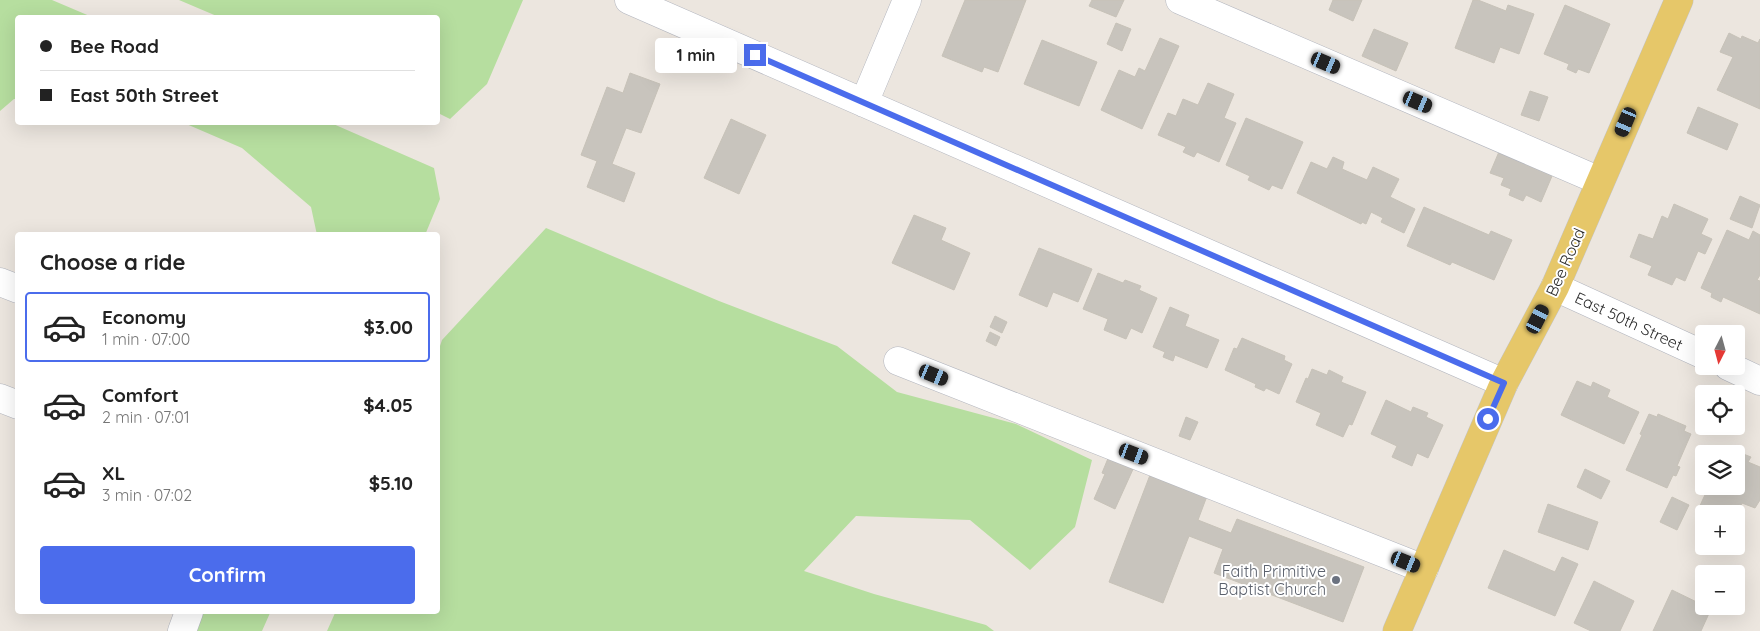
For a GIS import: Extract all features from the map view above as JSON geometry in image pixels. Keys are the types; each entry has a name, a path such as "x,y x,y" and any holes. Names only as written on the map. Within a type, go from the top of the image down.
{"main road":[{"name":"Bee Road","path":"1403,629 1424,570 1504,383 1554,287 1679,0"}],"street":[{"path":"629,0 1504,383"},
{"path":"864,102 907,0"},
{"path":"1180,0 1600,181"},
{"path":"0,282 15,288"},
{"name":"East 50th Street","path":"1554,287 1695,351"},
{"path":"898,361 1424,570"},
{"path":"1745,374 1760,381"},
{"path":"0,398 15,405"},
{"path":"182,631 188,614"}],"green space":[{"path":"0,0 52,0 87,15 15,15 15,99 0,111"},
{"path":"179,0 523,0 487,84 450,119 440,114 440,15 214,15"},
{"path":"189,125 336,125 434,168 440,199 426,232 316,232 311,207 242,148"},
{"path":"546,228 719,301 837,346 897,392 1016,424 1092,460 1075,527 1030,570 970,520 856,516 804,571 874,594 986,625 994,631 327,631 335,614 440,614 440,346 442,340"},
{"path":"203,614 270,614 262,631 196,631"}],"building":[{"path":"965,0 1026,0 998,72 984,67 982,72 942,56"},
{"path":"1092,0 1124,0 1116,17 1089,6"},
{"path":"1333,0 1362,0 1353,21 1329,10"},
{"path":"1473,0 1478,0 1506,11 1508,5 1534,14 1519,54 1500,47 1494,63 1455,48"},
{"path":"1565,5 1610,24 1589,73 1578,69 1576,73 1567,69 1569,64 1544,54"},
{"path":"1116,23 1131,29 1122,51 1107,44"},
{"path":"1374,29 1408,43 1396,71 1362,56"},
{"path":"1729,33 1741,39 1742,36 1758,43 1760,39 1760,109 1717,90 1733,57 1720,52"},
{"path":"1160,38 1179,46 1142,129 1101,110 1119,70 1135,77 1139,68 1145,71"},
{"path":"1042,40 1097,62 1079,106 1024,84"},
{"path":"630,73 660,84 641,133 626,128 612,164 635,173 624,202 587,187 597,161 581,155 607,87 623,93"},
{"path":"1208,83 1234,94 1224,118 1236,123 1219,162 1197,152 1194,157 1183,152 1186,147 1158,135 1168,113 1176,116 1183,99 1198,105"},
{"path":"1530,91 1548,97 1539,121 1521,115"},
{"path":"1698,107 1738,124 1727,150 1687,133"},
{"path":"1246,118 1303,142 1282,189 1272,185 1269,190 1248,180 1250,176 1226,165"},
{"path":"731,119 766,135 739,194 704,178"},
{"path":"1501,147 1555,169 1541,202 1526,195 1523,201 1509,195 1511,189 1501,185 1504,178 1490,173"},
{"path":"1333,157 1344,162 1342,169 1367,180 1373,167 1399,179 1390,197 1415,209 1404,233 1381,222 1383,218 1371,212 1366,224 1362,222 1361,224 1297,193 1311,162 1327,169"},
{"path":"1740,196 1760,205 1752,228 1730,219"},
{"path":"1674,204 1708,219 1701,234 1712,239 1705,254 1698,251 1685,281 1676,277 1672,285 1648,275 1652,266 1630,257 1639,234 1653,239 1662,216 1668,219"},
{"path":"1424,207 1489,235 1491,231 1512,240 1494,280 1452,262 1450,265 1407,246"},
{"path":"914,215 946,228 941,240 970,253 954,290 892,263"},
{"path":"1727,230 1749,240 1753,231 1760,235 1760,275 1757,280 1760,281 1760,314 1723,297 1721,302 1711,297 1712,293 1701,288"},
{"path":"1039,248 1092,269 1078,302 1053,292 1047,307 1019,295"},
{"path":"1098,273 1123,283 1125,280 1141,286 1139,290 1157,298 1142,333 1131,328 1126,339 1104,330 1108,319 1083,309"},
{"path":"1170,307 1189,315 1185,326 1219,340 1207,368 1175,355 1173,361 1163,357 1165,352 1153,347"},
{"path":"995,316 1007,322 1002,333 990,327"},
{"path":"990,332 1000,337 996,346 986,341"},
{"path":"1242,338 1285,356 1284,360 1292,364 1279,394 1266,388 1264,391 1255,387 1256,384 1225,370 1234,348 1237,349"},
{"path":"1312,369 1327,375 1329,370 1343,377 1341,382 1366,392 1352,425 1349,424 1343,437 1316,425 1321,413 1296,402"},
{"path":"1577,381 1591,387 1593,382 1610,390 1607,397 1639,412 1624,444 1561,415"},
{"path":"1386,400 1411,412 1413,407 1428,413 1426,417 1443,425 1428,458 1417,453 1412,466 1392,457 1397,446 1371,434"},
{"path":"1649,414 1657,417 1658,414 1686,426 1684,431 1691,434 1677,466 1680,467 1676,476 1673,475 1667,488 1626,470 1642,435 1640,434"},
{"path":"1186,417 1198,422 1190,440 1179,436"},
{"path":"1745,455 1751,457 1748,462 1760,467 1760,500 1755,508 1742,503 1741,505 1700,505 1705,495 1745,495"},
{"path":"1109,456 1134,467 1115,509 1094,499 1105,474 1102,473"},
{"path":"1585,469 1610,481 1601,499 1577,487"},
{"path":"1150,475 1207,496 1198,520 1231,533 1237,519 1364,567 1343,622 1214,573 1223,549 1189,536 1163,603 1109,582"},
{"path":"1672,497 1689,505 1677,530 1660,522"},
{"path":"1548,504 1598,522 1588,550 1538,532"},
{"path":"1504,550 1555,572 1562,557 1578,564 1555,616 1488,588"},
{"path":"1594,581 1634,601 1620,631 1591,631 1574,623"},
{"path":"1672,590 1695,601 1695,615 1708,615 1701,631 1653,631"}],"place":[{"name":"Faith Primitive Baptist Church","path":"1336,580"}],"route":[{"path":"755,55 1504,383 1488,419"}]}
